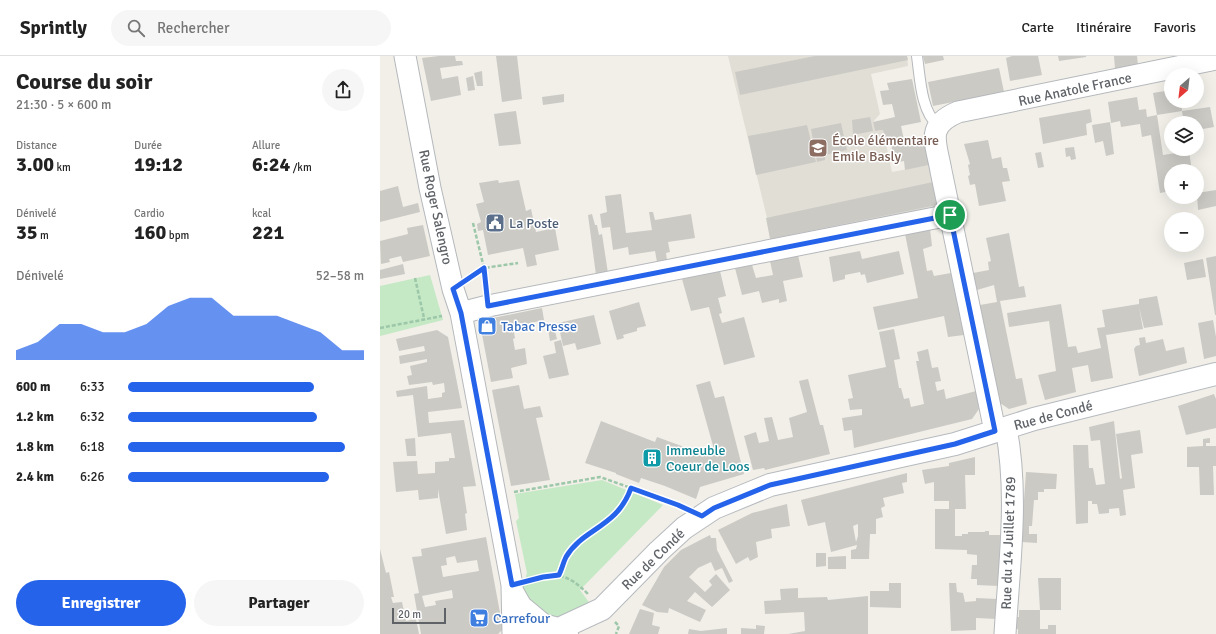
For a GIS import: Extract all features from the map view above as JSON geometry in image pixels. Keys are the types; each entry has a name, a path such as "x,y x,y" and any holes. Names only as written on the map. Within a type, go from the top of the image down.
{"main road":[{"name":"Rue de Condé","path":"596,602 659,551 684,528 714,508 770,485 955,444 1000,430 1216,374"},
{"path":"518,634 523,630 535,626 557,629 596,602 600,618 591,634"}],"street":[{"name":"Rue Roger Salengro","path":"405,56 430,188 453,289 461,313 513,589"},
{"name":"Rue Anatole France","path":"938,125 944,118 958,112 1215,58"},
{"name":"Rue du 14 Juillet 1789","path":"938,125 934,134 950,215 1000,430 1009,446 1013,500 1005,634"},
{"path":"461,313 488,306 950,215"},
{"path":"513,589 521,606 557,629"},
{"path":"513,589 513,634"}],"lane":[{"path":"917,56 926,111 931,120 938,125"}],"path":[{"path":"474,223 484,268 488,306"},
{"path":"453,289 484,268 518,263"},
{"path":"415,278 424,318"},
{"path":"380,328 424,318 461,313"},
{"path":"495,495 600,477 678,505 702,516"},
{"path":"559,575 567,557 580,542 616,516 626,501 631,488"},
{"path":"513,589 543,577 559,575 573,579 596,602"}],"shaded area":[{"name":"École élémentaire Emile Basly","path":"728,56 907,56 908,66 871,74 880,114 873,122 875,131 883,130 892,172 929,165 940,210 773,243"}],"green space":[{"path":"430,275 443,320 380,336 380,286"},
{"path":"602,480 663,505 580,590 591,605 567,615 552,617 546,614 521,592 527,573 516,521 519,518 515,494"}],"building":[{"path":"455,56 456,61 462,61 463,65 440,68 442,79 458,76 461,95 431,101 422,58"},
{"path":"496,56 517,56 522,99 502,102"},
{"path":"815,56 907,56 908,60 740,95 735,72"},
{"path":"923,56 943,56 944,60 925,64"},
{"path":"1012,56 1038,56 1042,75 1010,81 1006,58"},
{"path":"1058,56 1086,56 1086,57 1059,61"},
{"path":"1114,56 1137,56 1138,65 1115,69"},
{"path":"999,68 1004,92 933,106 928,82"},
{"path":"482,71 483,86 477,86 474,73"},
{"path":"473,76 475,90 468,91 466,78"},
{"path":"912,79 921,122 901,126 904,140 924,137 929,165 905,170 904,161 894,163 891,143 886,144 883,130 875,131 873,122 895,117 892,104 883,105 880,91 889,90 887,83"},
{"path":"1164,91 1164,108 1182,108 1182,111 1157,115 1153,93"},
{"path":"564,94 564,102 543,105 542,97"},
{"path":"1137,97 1139,110 1146,109 1147,117 1157,115 1163,155 1190,156 1191,164 1164,164 1164,192 1160,193 1151,135 1142,137 1140,124 1121,127 1120,121 1111,123 1108,102"},
{"path":"1210,107 1214,127 1204,129 1204,116 1183,116 1182,111"},
{"path":"1090,109 1092,122 1086,124 1087,135 1043,144 1039,118"},
{"path":"516,111 521,144 499,146 494,114"},
{"path":"870,117 873,131 853,135 852,120"},
{"path":"1110,122 1114,154 1106,156 1103,141 1095,143 1092,125"},
{"path":"841,123 847,150 825,155 825,160 817,162 811,129"},
{"path":"807,125 816,162 756,175 748,136"},
{"path":"988,140 992,159 1001,157 1003,168 1007,168 1010,181 1002,182 1006,201 979,206 975,184 970,185 968,165 970,164 964,144"},
{"path":"1074,147 1076,159 1071,160 1070,156 1066,157 1065,148"},
{"path":"1041,152 1044,167 1038,168 1035,153"},
{"path":"498,180 499,183 519,180 526,211 531,209 536,232 555,228 559,250 535,255 537,265 527,267 523,248 488,255 483,230 478,231 477,224 481,222 476,204 484,202 479,183"},
{"path":"933,182 937,205 770,239 766,218"},
{"path":"398,186 403,207 418,203 420,212 380,222 380,191"},
{"path":"1216,190 1216,206 1198,210 1198,204 1204,204 1204,192"},
{"path":"621,194 626,233 652,230 649,212 653,212 655,220 691,214 695,238 668,242 670,252 666,253 667,260 657,262 655,251 629,255 628,247 613,250 610,227 602,228 600,214 607,212 605,196"},
{"path":"592,214 595,225 597,225 599,235 602,234 608,273 596,275 588,215"},
{"path":"423,225 430,256 403,262 401,256 389,259 390,262 381,264 380,241 408,234 407,228"},
{"path":"930,229 932,246 923,249 927,271 932,270 934,276 951,273 964,335 948,337 944,316 878,330 873,307 918,298 905,234"},
{"path":"1009,233 1019,287 1024,286 1026,297 1000,301 1016,379 1022,378 1027,404 1009,409 1000,403 980,305 997,302 994,285 977,290 973,273 989,270 988,262 991,261 986,238"},
{"path":"860,251 862,259 899,251 904,274 867,283 865,274 861,275 860,272 845,275 845,279 833,282 829,257"},
{"path":"798,255 803,277 783,281 787,301 779,303 779,299 762,303 759,291 742,295 735,268 752,265 756,278 773,275 770,261"},
{"path":"1216,256 1216,315 1215,315 1206,258"},
{"path":"1203,259 1206,277 1187,280 1184,263"},
{"path":"403,264 405,274 380,279 380,270"},
{"path":"720,271 726,296 718,298 722,313 719,314 722,323 744,317 755,357 724,365 709,307 691,311 682,279"},
{"path":"1157,296 1163,325 1144,328 1139,307 1143,329 1106,335 1113,378 1091,382 1088,365 1072,368 1076,392 1045,400 1038,375 1056,371 1049,321 1009,327 1007,313 1061,304 1068,347 1076,346 1078,353 1101,348 1097,328 1105,327 1102,310 1139,304 1139,299"},
{"path":"639,302 646,326 637,328 637,331 623,335 624,338 617,340 609,311"},
{"path":"542,308 544,320 513,327 515,350 525,348 527,364 511,368 513,378 491,382 481,329 488,319"},
{"path":"594,315 601,344 577,350 575,343 563,346 558,323"},
{"path":"1213,320 1216,337 1216,356 1204,359 1198,323"},
{"path":"554,327 557,339 550,341 548,329"},
{"path":"894,329 900,359 894,360 899,388 901,388 904,399 909,398 911,407 924,404 916,361 919,361 917,352 928,349 932,368 938,367 941,381 935,382 937,391 944,389 946,399 976,391 979,409 972,419 854,448 852,430 844,431 842,418 862,415 862,409 850,410 848,399 853,398 848,375 886,367 879,332"},
{"path":"437,330 448,337 462,408 428,412 429,423 464,420 476,486 463,487 467,513 465,514 467,530 446,534 438,489 438,498 419,500 418,490 396,492 393,462 417,461 418,474 435,473 435,462 449,461 449,458 455,458 451,433 418,437 413,395 397,397 396,391 427,386 428,399 442,397 442,393 445,392 444,383 433,385 432,382 409,385 407,376 412,375 410,366 427,362 427,359 400,364 399,356 425,351 424,346 399,351 396,339"},
{"path":"1145,337 1146,343 1163,339 1166,351 1184,347 1187,363 1139,376 1134,349 1136,346 1140,345 1139,338"},
{"path":"561,340 569,375 549,379 543,356 556,353 554,342"},
{"path":"808,379 820,425 823,425 830,454 765,470 764,468 753,470 744,436 756,432 759,443 769,441 764,418 772,417 778,440 793,437 789,418 807,412 799,381"},
{"name":"Immeuble Coeur de Loos","path":"710,381 715,398 724,396 744,474 700,487 696,499 641,478 639,483 616,473 585,463 601,421 655,442 657,437 706,455 715,453 696,385"},
{"path":"519,385 524,409 540,406 543,417 536,418 550,480 511,486 492,390"},
{"path":"1214,394 1216,399 1216,428 1186,435 1178,406"},
{"path":"1114,421 1120,479 1122,478 1116,434 1140,430 1143,453 1131,455 1135,488 1123,490 1126,515 1120,516 1119,508 1109,509 1109,513 1099,514 1097,504 1092,504 1092,501 1088,501 1088,523 1076,524 1073,445 1088,445 1089,468 1093,468 1096,485 1105,484 1100,440 1091,441 1089,427"},
{"path":"415,438 416,456 407,456 405,439"},
{"path":"1210,438 1210,443 1206,443 1206,446 1216,446 1216,466 1213,466 1214,495 1200,495 1199,467 1187,467 1187,447 1203,446 1203,439"},
{"path":"975,457 975,475 965,475 966,509 955,509 955,536 962,536 962,534 968,534 968,532 985,531 989,531 989,535 1000,535 999,586 977,585 977,579 971,579 972,565 977,565 977,555 967,554 967,550 935,549 935,509 949,509 949,501 934,501 934,482 925,484 922,470 949,466 949,463"},
{"path":"1026,472 1057,474 1056,489 1044,489 1044,492 1038,492 1038,500 1034,500 1032,526 1029,526 1029,534 1037,534 1037,543 1021,542"},
{"path":"907,473 907,482 902,483 904,493 883,498 885,506 881,508 883,517 876,519 876,534 870,534 869,559 851,559 851,550 856,549 857,545 831,552 825,522 808,526 801,500","holes":["858,524 858,536 856,542 853,526"]},
{"path":"787,504 790,526 771,529 772,538 756,542 758,557 750,561 748,557 736,564 718,530 752,513"},
{"path":"710,535 711,538 716,538 717,550 733,581 729,583 722,568 715,571 711,562 698,568 689,577 705,592 712,585 709,581 716,574 730,590 712,607 695,592 687,601 706,610 700,622 669,608 668,613 657,612 642,605 664,567 681,550"},
{"path":"486,537 503,629 498,634 421,634 414,594 419,593 412,557 422,556 421,549","holes":["455,556 457,563 477,560 479,571 443,577 441,566 447,565 446,558","452,590 453,598 435,601 436,605 425,607 422,596"]},
{"path":"380,549 386,573 389,572 394,597 391,597 393,603 402,602 406,621 416,619 419,634 380,634"},
{"path":"816,553 826,553 826,566 816,567"},
{"path":"846,556 846,569 828,569 828,557"},
{"path":"1038,578 1061,578 1061,610 1040,610"},
{"path":"889,583 901,583 901,608 870,607 870,591 889,591"},
{"path":"949,583 956,583 957,592 963,593 965,602 976,601 976,598 998,599 997,619 976,618 976,630 951,631"},
{"path":"798,588 798,598 827,597 828,600 868,596 868,634 788,634 805,631 804,612 765,614 764,601 781,600 780,589"},
{"path":"640,609 654,613 652,625 660,627 658,634 629,634"},
{"path":"1019,610 1040,610 1040,629 1048,629 1048,625 1056,625 1056,634 1018,634 1018,629 1015,629 1016,617 1019,617"},
{"path":"756,625 765,626 764,634 741,634 741,628 756,629"},
{"path":"727,628 727,634 688,634 689,629 701,631"}],"place":[{"name":"École élémentaire Emile Basly","path":"818,148"},
{"name":"La Poste","path":"495,223"},
{"name":"Tabac Presse","path":"487,326"},
{"name":"Immeuble Coeur de Loos","path":"652,458"},
{"name":"Carrefour","path":"479,618"}],"route":[{"path":"950,215 995,431 955,444 770,485 714,508 702,516 678,505 631,488 626,501 616,516 580,542 567,557 559,575 543,577 512,585 461,313 453,289 484,268 488,306 547,296 950,215"}]}
